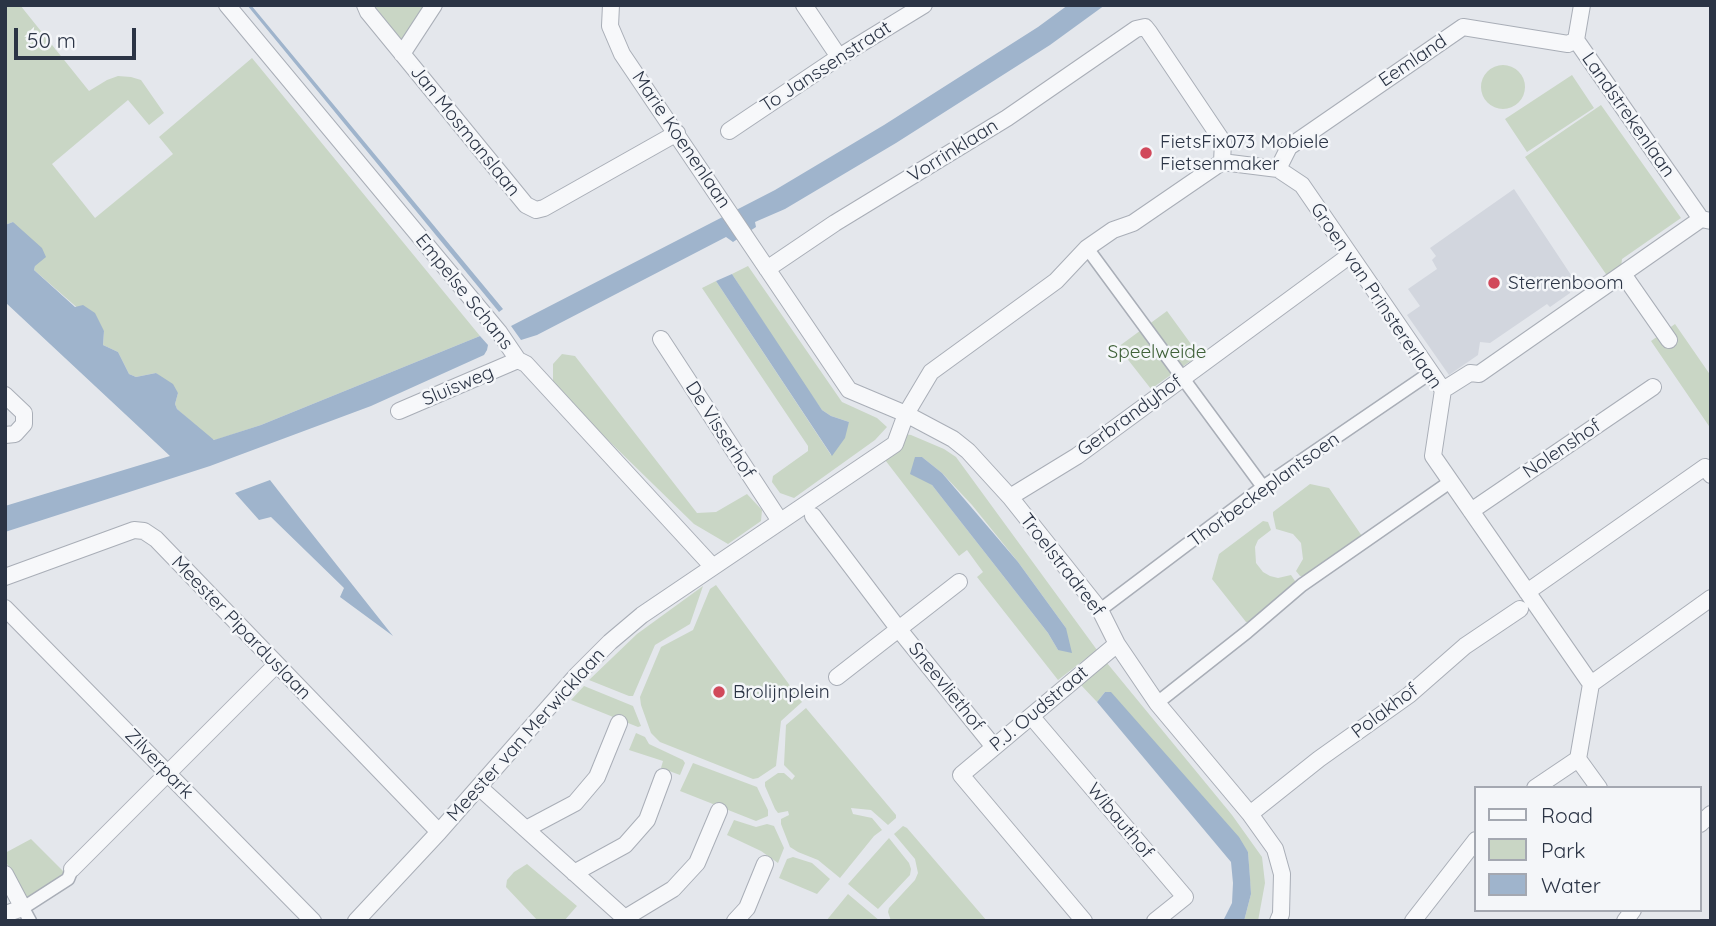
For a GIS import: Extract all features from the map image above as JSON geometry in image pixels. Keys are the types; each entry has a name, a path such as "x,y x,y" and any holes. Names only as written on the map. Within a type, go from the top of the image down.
{"street":[{"name":"Empelse Schans","path":"227,5 499,331 518,360 526,365 713,567"},
{"name":"Jan Mosmanslaan","path":"365,5 526,205 536,210 677,133"},
{"name":"Jan Mosmanslaan","path":"402,54 434,5"},
{"name":"Marie Koenenlaan","path":"611,5 610,26 622,54 767,269"},
{"path":"804,5 839,57"},
{"name":"To Janssenstraat","path":"729,131 839,57 924,5"},
{"name":"Landstrekenlaan","path":"1443,390 1469,373 1479,374 1706,220 1576,40 1582,5"},
{"name":"Vorrinklaan","path":"767,269 835,223 1007,118 1136,29 1144,27 1223,142 1222,162"},
{"name":"Eemland","path":"1278,169 1289,147 1463,27 1567,44 1576,40"},
{"path":"906,414 931,372 1056,281 1087,248 1112,230 1133,223 1222,162 1278,169"},
{"name":"Groen van Prinstererlaan","path":"1278,169 1302,185 1443,390 1433,456 1591,684"},
{"path":"1087,248 1263,487"},
{"name":"Gerbrandyhof","path":"1010,497 1077,456 1349,256"},
{"name":"Troelstradreef","path":"767,269 849,390 906,414 953,439 968,451 1010,497 1100,610 1117,644 1157,703 1250,814 1275,849 1282,874 1281,914 1278,921"},
{"path":"1623,274 1669,340"},
{"name":"De Visserhof","path":"661,339 780,522"},
{"name":"Sluisweg","path":"399,411 518,360"},
{"name":"Thorbeckeplantsoen","path":"1100,610 1263,487 1430,373"},
{"name":"Nolenshof","path":"1471,511 1653,387"},
{"path":"5,395 24,413 24,424 15,434 5,435"},
{"name":"Meester van Merwicklaan","path":"356,921 439,832 577,675 610,642 642,615 895,444 906,414"},
{"path":"1527,592 1705,467 1711,475"},
{"path":"1157,703 1302,585 1450,482"},
{"name":"Sneevliethof","path":"813,516 897,627 994,747"},
{"name":"Meester Piparduslaan","path":"5,577 134,530 144,531 156,539 439,832"},
{"name":"Sneevliethof","path":"837,677 897,627 959,582"},
{"path":"1598,786 1578,759 1591,684 1711,598"},
{"name":"Zilverpark","path":"5,608 313,921"},
{"name":"Polakhof","path":"1250,814 1319,759 1409,695 1465,646 1520,609"},
{"name":"P.J. Oudstraat","path":"1084,921 961,775 1117,644"},
{"path":"5,914 27,914 68,879 72,869 276,665"},
{"name":"Wibauthof","path":"1031,716 1185,897 1154,921"},
{"path":"526,829 575,803 597,777 619,723"},
{"path":"1538,786 1578,759"},
{"path":"574,873 625,845 647,820 663,777"},
{"path":"479,787 626,919 674,889 697,863 719,811"},
{"path":"1413,921 1474,843"},
{"path":"735,921 747,908 765,864"},
{"path":"5,874 27,914"}],"shaded area":[{"name":"Sterrenboom","path":"1514,189 1573,278 1570,293 1550,307 1547,304 1490,343 1480,342 1478,355 1449,375 1407,315 1420,306 1408,289 1437,269 1432,260 1436,256 1430,248"}],"green space":[{"path":"5,5 20,5 89,91 118,76 131,77 141,80 164,113 149,125 128,100 52,164 95,218 173,154 159,137 252,58 480,336 261,425 215,440 209,438 177,409 175,404 178,393 156,373 136,377 129,374 118,352 103,345 104,331 34,270 35,266 13,222 5,225"},
{"path":"374,5 427,5 402,41"},
{"path":"1503,65 1512,66 1519,71 1524,78 1524,96 1519,103 1512,108 1503,109 1494,108 1487,103 1482,96 1481,87 1482,78 1487,71 1494,66"},
{"path":"1572,75 1594,108 1527,152 1505,119"},
{"path":"1601,105 1681,218 1622,259 1621,268 1608,277 1525,157"},
{"path":"748,266 842,402 877,418 887,427 875,440 794,498 780,493 772,482 773,476 808,451 808,446 702,288 716,281 831,455 849,422 822,410 799,378 732,274"},
{"name":"Speelweide","path":"1167,311 1199,355 1151,389 1118,347"},
{"path":"1675,324 1711,376 1711,429 1651,341"},
{"path":"562,354 575,356 697,513 716,512 747,494 762,510 761,521 728,544 694,524 572,405 553,381 553,364"},
{"path":"905,434 944,449 956,457 1097,650 1058,680 977,577 983,572 967,550 959,556 882,456","holes":["922,457 942,473 1018,562 1066,628 1058,650 1048,633 932,485"]},
{"path":"1310,484 1329,488 1364,539 1307,577 1300,576 1296,571 1303,559 1301,543 1293,534 1276,529 1273,512"},
{"path":"1263,521 1268,522 1271,530 1258,540 1255,547 1256,563 1270,576 1278,578 1291,575 1295,581 1294,587 1253,622 1246,622 1212,579 1219,554"},
{"path":"716,585 802,702 781,721 776,766 758,778 753,779 660,742 651,733 641,705 640,697 661,647 693,630 710,589"},
{"path":"703,586 690,624 655,645 633,696 589,680 637,634"},
{"path":"1107,663 1232,815 1262,857 1265,883 1258,921 1244,921 1251,894 1248,852 1105,692 1097,702 1080,684"},
{"path":"584,686 633,706 641,726 571,700"},
{"path":"806,708 896,815 888,825 871,810 851,808 853,814 872,818 882,830 840,878 818,860 790,847 781,824 781,819 789,815 788,811 778,813 765,786 765,782 778,773 784,773 792,780 795,776 784,765 786,725"},
{"path":"636,733 645,737 649,744 683,760 685,763 680,775 661,768 663,761 629,750"},
{"path":"693,763 757,787 768,810 768,816 756,821 680,791"},
{"path":"734,820 756,827 767,824 774,826 784,848 778,863 761,851 727,835"},
{"path":"903,826 987,921 891,921 889,908 915,880 918,873 915,859 894,834"},
{"path":"889,838 911,869 910,875 878,909 848,884"},
{"path":"31,839 66,874 27,901 5,860 5,853"},
{"path":"793,857 812,863 830,879 817,894 779,878 787,859"},
{"path":"527,864 577,906 564,921 538,921 506,887 507,880 514,872"},
{"path":"848,894 880,921 826,921"}],"water":[{"path":"247,5 251,5 503,309 499,312"},
{"path":"1068,5 1105,5 1050,45 896,143 785,209 755,222 756,227 733,242 726,237 537,335 521,340 511,326 775,190 884,125"},
{"path":"13,222 42,248 46,257 34,270 75,307 83,305 95,313 104,331 103,345 118,352 129,374 136,377 156,373 173,384 178,393 175,404 177,409 214,440 261,425 480,336 488,345 487,350 484,355 371,406 210,466 5,532 5,506 170,456 5,302 5,225"},
{"path":"732,274 822,410 849,422 845,438 832,456 716,281"},
{"path":"915,457 922,457 942,473 1018,562 1066,628 1072,653 1058,650 1048,633 932,485 910,474"},
{"path":"270,480 393,636 340,597 344,588 271,517 259,520 235,493"},
{"path":"1105,692 1111,692 1239,837 1248,852 1251,894 1244,921 1223,921 1232,903 1231,862 1097,702"}],"place":[{"name":"FietsFix073 Mobiele Fietsenmaker","path":"1146,153"},
{"name":"Sterrenboom","path":"1494,283"},
{"name":"Brolijnplein","path":"719,692"}]}
